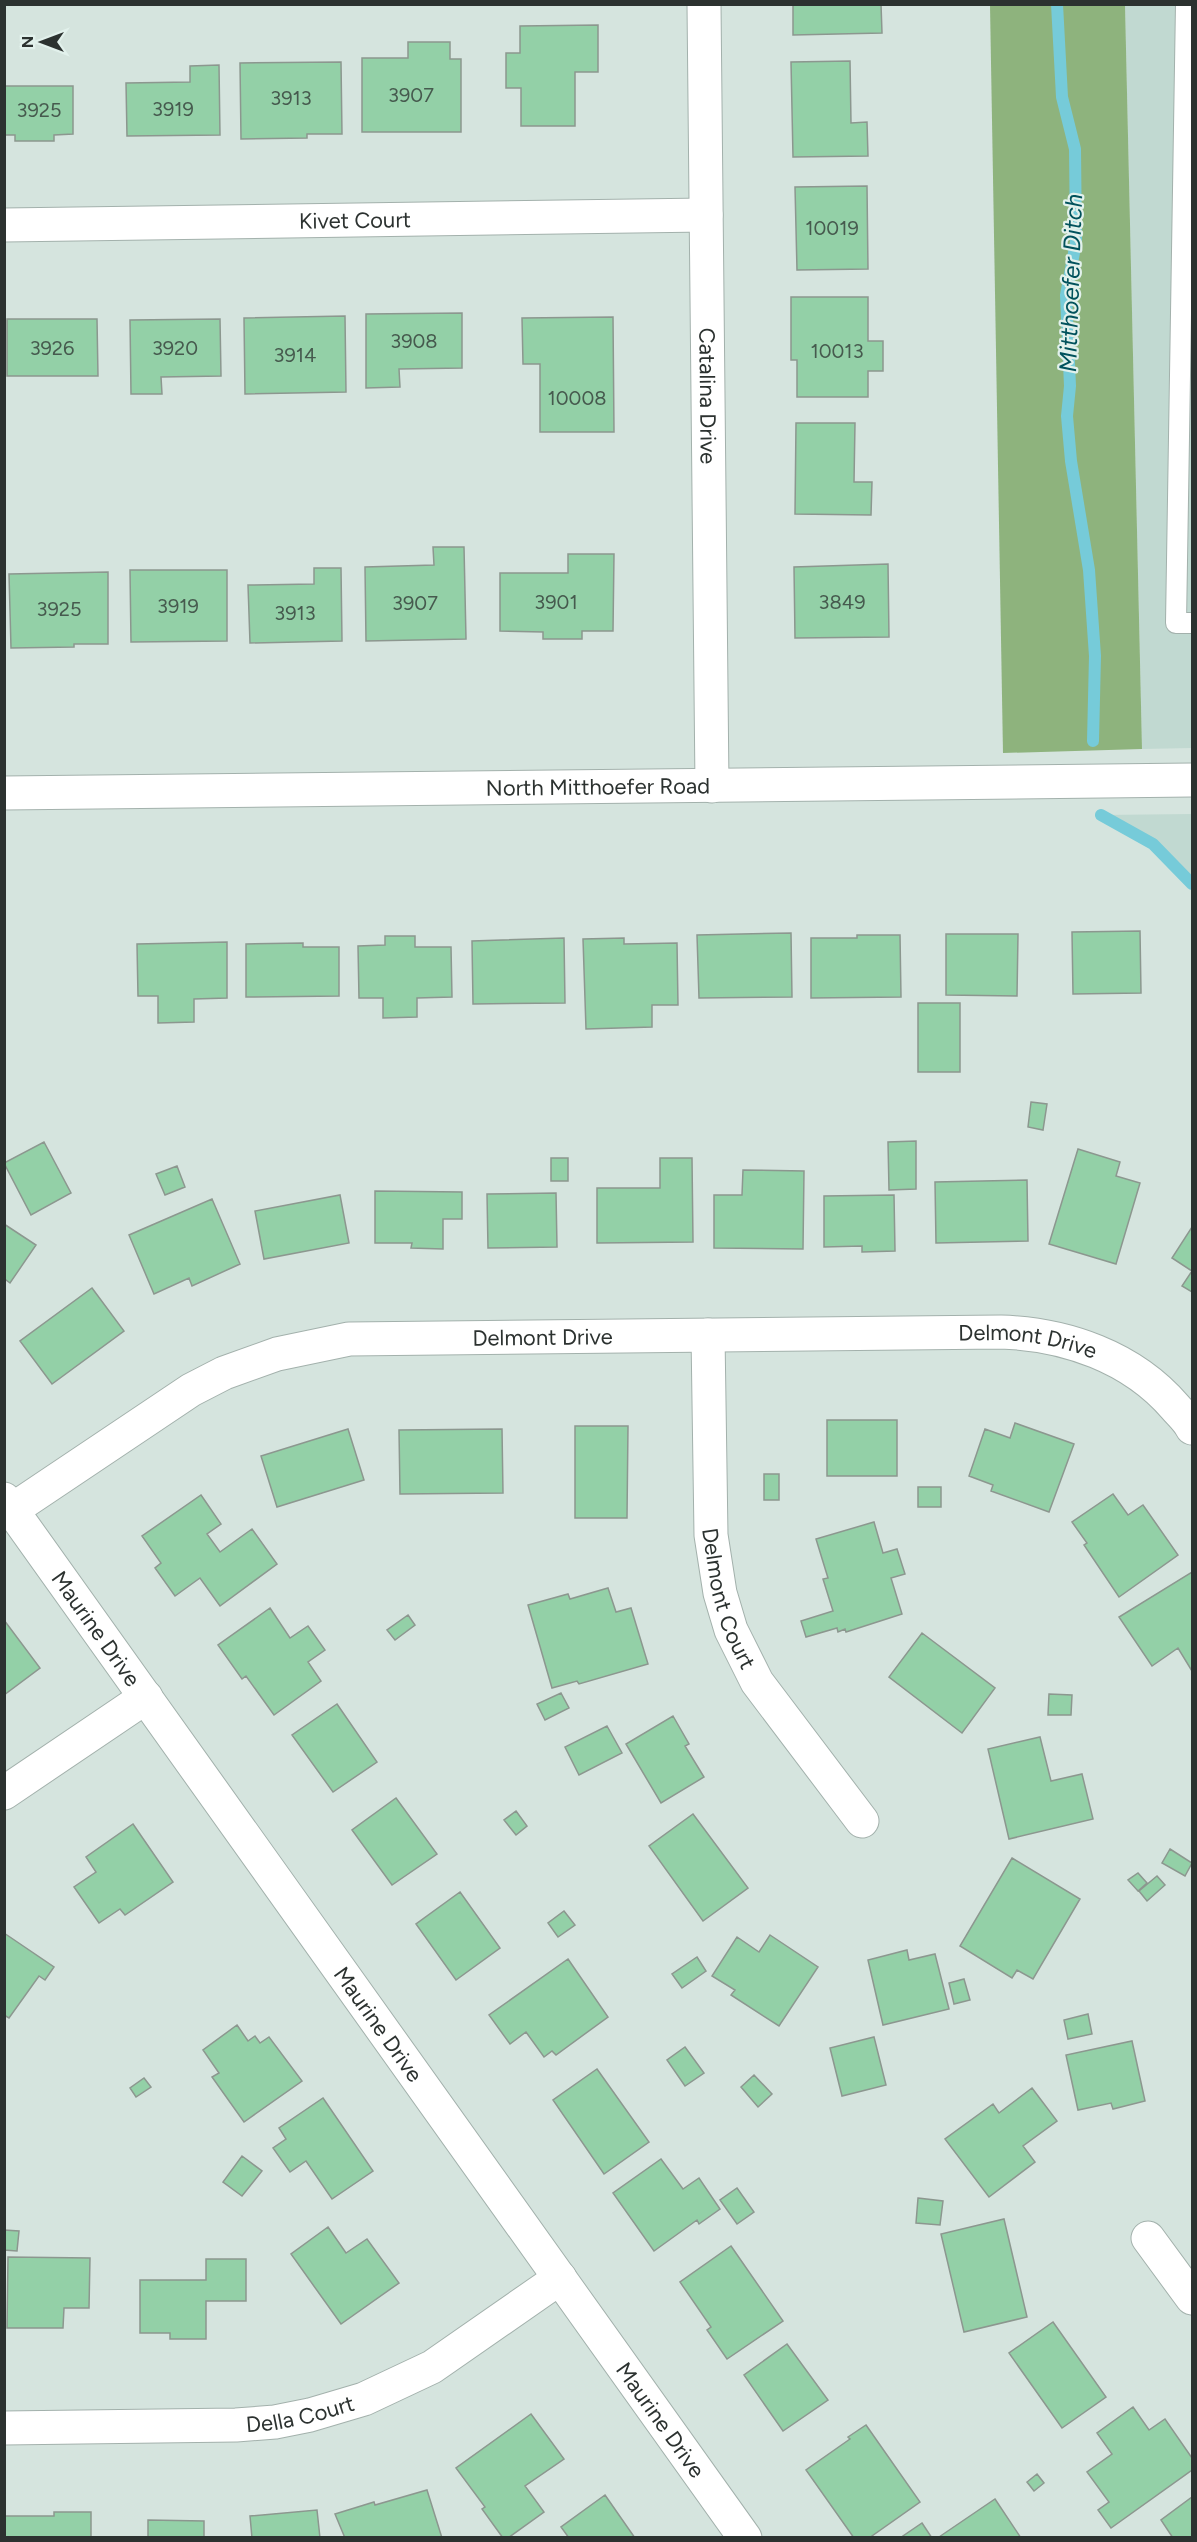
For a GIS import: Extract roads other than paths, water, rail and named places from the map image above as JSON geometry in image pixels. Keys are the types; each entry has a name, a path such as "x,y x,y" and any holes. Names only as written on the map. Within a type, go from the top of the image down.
{"street":[{"name":"Catalina Drive","path":"704,4 712,786"},
{"name":"Kivet Court","path":"4,225 706,215"},
{"name":"North Mitthoefer Road","path":"4,793 1192,780"},
{"name":"Delmont Drive","path":"8,1505 191,1390 242,1366 295,1349 331,1341 385,1337 1016,1332 1072,1342 1126,1365 1170,1399 1192,1428"},
{"name":"Delmont Court","path":"708,1335 711,1535 720,1593 731,1630 757,1682 862,1821"},
{"name":"Maurine Drive","path":"8,1505 745,2538"},
{"path":"4,1793 146,1697"},
{"path":"1148,2238 1192,2298"},
{"name":"Della Court","path":"4,2428 236,2425 275,2422 310,2415 364,2399 432,2367 560,2278"}],"lane":[{"path":"1186,4 1176,623 1192,623"}],"waterway":[{"name":"Mitthoefer Ditch","path":"1057,4 1062,97 1075,149 1076,242 1066,295 1070,386 1067,416 1071,461 1089,570 1095,656 1093,741"},
{"name":"Mitthoefer Ditch","path":"1101,815 1153,844 1192,884"}]}
